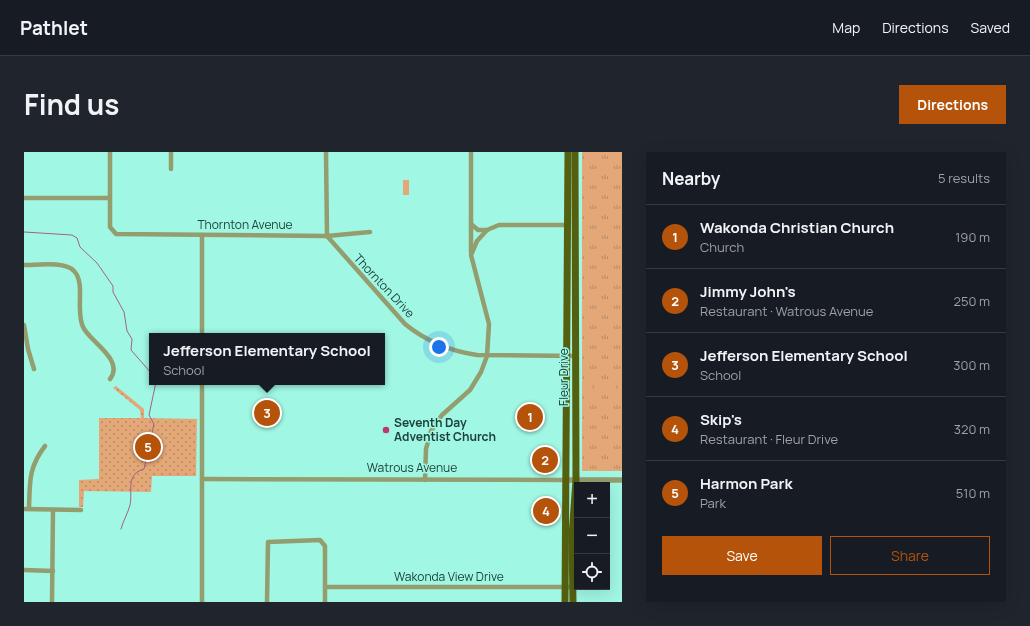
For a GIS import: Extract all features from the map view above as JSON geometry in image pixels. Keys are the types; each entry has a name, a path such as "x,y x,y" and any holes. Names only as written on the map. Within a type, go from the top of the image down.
{"main road":[{"name":"Fleur Drive","path":"565,602 569,587 576,480 571,356 568,152"},
{"name":"Fleur Drive","path":"573,602 569,587 566,480 575,232 576,152"}],"street":[{"path":"24,198 109,198 110,152"},
{"path":"171,152 171,169"},
{"path":"326,152 327,236"},
{"path":"425,480 426,449 431,431 442,415 470,390 481,372 488,356 489,324 471,255 471,152"},
{"name":"Thornton Avenue","path":"109,198 110,227 113,232 120,235 327,236 370,232"},
{"path":"471,224 478,230 487,230"},
{"path":"471,255 477,241 487,230 496,225 568,224 575,232"},
{"path":"202,235 202,333"},
{"name":"Thornton Drive","path":"327,236 395,315 415,332 439,346 451,350 488,356 571,356"},
{"path":"24,265 65,265 74,270 79,280 80,320 87,334 111,360 114,372 110,379"},
{"path":"24,325 28,349 34,369"},
{"path":"202,385 202,602"},
{"path":"45,446 37,456 30,472 27,509 81,510"},
{"name":"Watrous Avenue","path":"202,479 622,480"},
{"path":"52,602 53,510"},
{"path":"267,602 267,545 271,541 320,540 325,543 325,602"},
{"path":"24,570 52,571"},
{"name":"Wakonda View Drive","path":"325,587 569,587"}],"green space":[{"path":"582,152 622,152 622,471 582,471"},
{"path":"403,180 409,180 409,195 403,195"},
{"path":"586,378 592,378 593,393 586,393"},
{"path":"595,378 601,378 602,393 595,393"},
{"path":"615,378 615,393 608,393 608,379"},
{"path":"617,379 622,379 622,393 618,393"},
{"path":"116,386 144,409 144,418 197,419 196,476 152,476 151,492 84,491 83,507 79,507 79,480 99,479 99,418 141,418 140,410 113,388"}],"waterway":[{"path":"24,232 72,235 77,238 80,247 97,263 113,286 113,292 124,312 127,331 132,339 131,350 149,371"},
{"path":"121,529 130,505 132,479 138,471 144,469 154,424 149,415 155,385"}],"place":[{"name":"Jefferson Elementary School","path":"267,413"},
{"name":"Wakonda Christian Church","path":"530,417"},
{"name":"Seventh Day Adventist Church","path":"386,430"},
{"name":"Harmon Park","path":"148,447"},
{"name":"Jimmy John's","path":"545,460"},
{"name":"Skip's","path":"546,511"}]}
